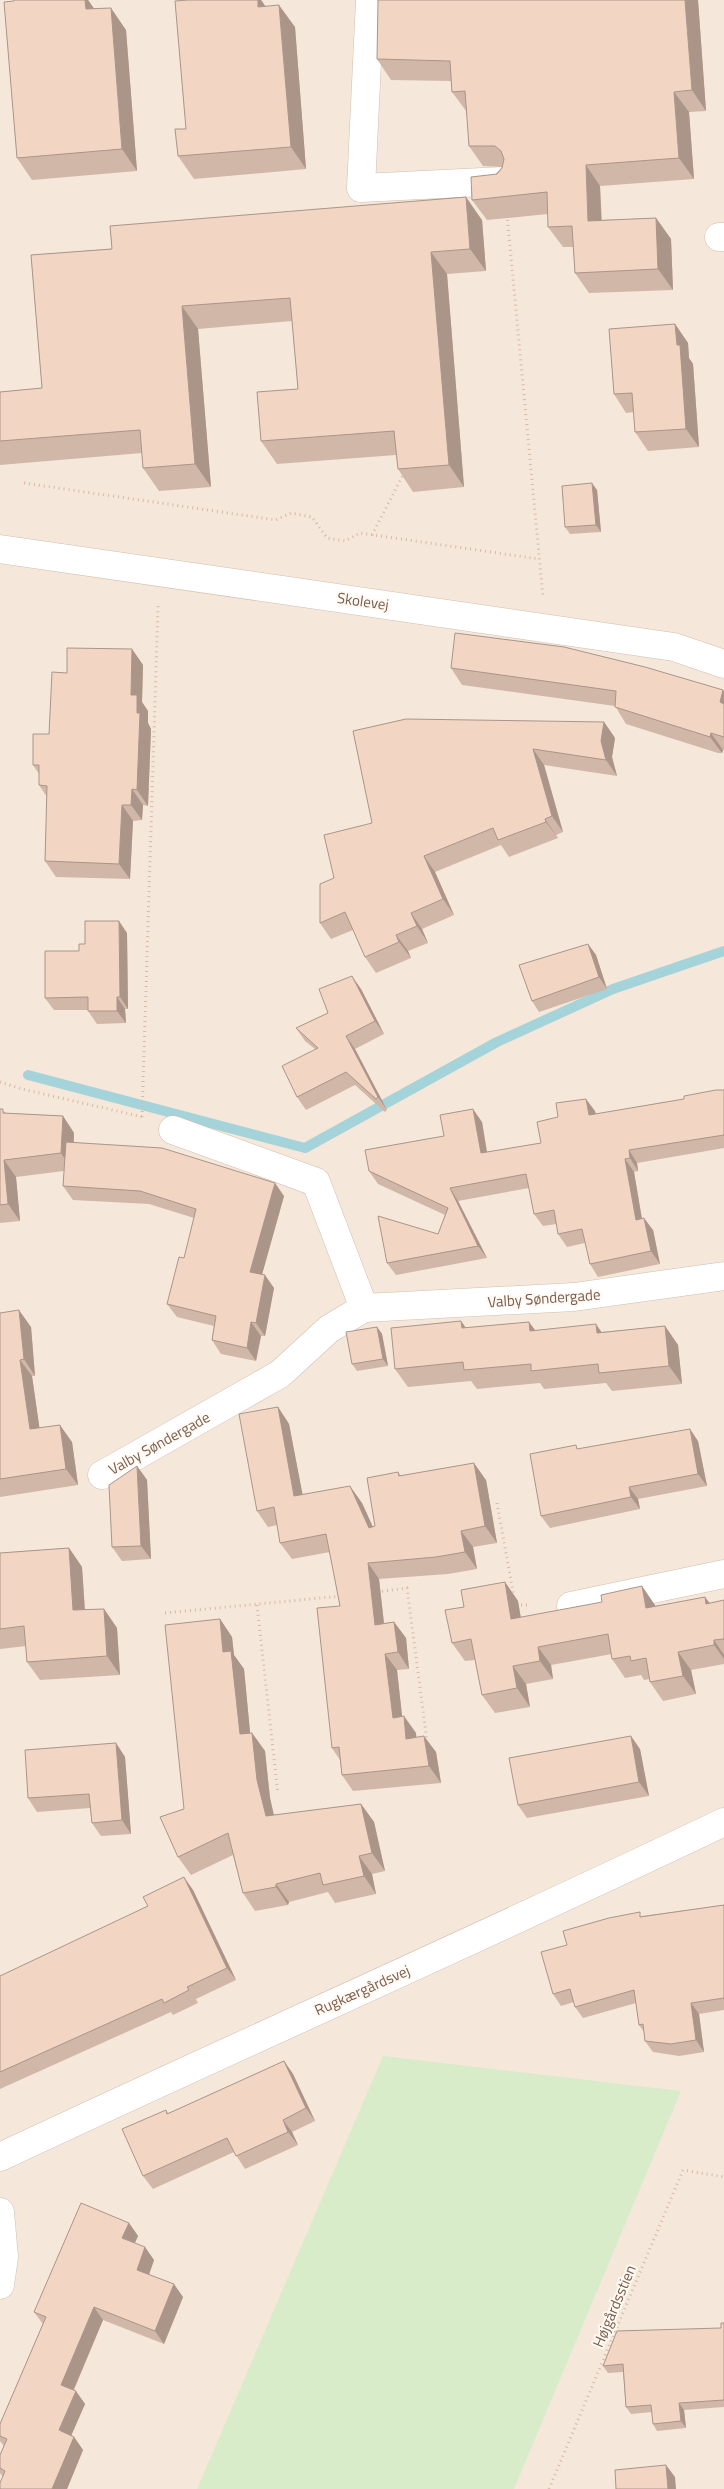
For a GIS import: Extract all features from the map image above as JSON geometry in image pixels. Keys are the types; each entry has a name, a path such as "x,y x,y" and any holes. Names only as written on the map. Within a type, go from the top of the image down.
{"street":[{"path":"370,0 361,188 503,181"},
{"name":"Skolevej","path":"0,549 674,647 724,664"},
{"path":"173,1130 316,1182 364,1308"},
{"name":"Valby Søndergade","path":"102,1475 280,1374 329,1329 364,1308 574,1297 724,1276"},
{"path":"571,1606 724,1574"},
{"name":"Rugkærgårdsvej","path":"0,2156 247,2042 500,1929 724,1822"},
{"path":"0,2212 4,2258 0,2285"}],"path":[{"path":"503,181 546,627"},
{"path":"372,535 405,470"},
{"path":"24,482 276,520 292,513 312,517 327,538 345,541 360,533 540,559"},
{"path":"142,1116 159,572"},
{"path":"0,1082 22,1089 159,1120 173,1130"},
{"path":"497,1503 516,1606 527,1605"},
{"path":"370,1592 407,1588 427,1742"},
{"path":"165,1613 351,1594"},
{"path":"257,1604 278,1794"},
{"name":"Højgårdsstien","path":"549,2489 683,2170 724,2177"}],"shaded area":[{"path":"0,0 724,0 724,2489 0,2489"}],"green space":[{"path":"383,2056 681,2091 514,2489 197,2489"}],"building":[{"path":"14,0 85,0 86,9 111,8 122,149 17,158 4,2"},
{"path":"258,0 258,7 279,5 291,147 178,156 175,129 186,129 175,1"},
{"path":"378,0 685,0 692,90 674,92 679,158 586,165 588,221 656,218 658,269 575,273 572,226 548,227 547,192 472,200 471,177 497,174 502,168 504,159 501,151 495,146 469,146 465,91 452,92 450,61 377,59"},
{"path":"466,197 470,249 431,252 449,465 398,469 394,431 261,441 257,392 298,389 290,298 182,306 195,464 143,468 140,430 0,441 0,392 42,388 31,255 112,249 110,226"},
{"path":"675,324 677,345 680,345 686,429 635,432 632,393 614,394 609,329"},
{"path":"592,483 596,525 565,527 562,486"},
{"path":"455,633 564,647 645,667 723,690 720,702 724,704 724,737 711,733 710,737 615,707 616,691 451,668"},
{"path":"67,648 132,649 131,695 137,695 137,713 140,713 137,790 132,789 131,805 122,805 119,864 45,861 47,786 39,785 39,765 33,765 33,734 49,734 52,672 67,673"},
{"path":"406,719 604,722 601,741 606,760 533,749 552,816 545,819 546,822 498,840 493,828 424,856 443,899 411,913 417,926 396,935 399,942 365,957 345,912 320,923 320,884 334,878 324,835 372,823 353,731"},
{"path":"85,921 119,921 120,997 117,997 117,1011 88,1011 88,997 45,998 45,951 79,951 79,944 85,944"},
{"path":"588,944 599,977 532,1001 519,965"},
{"path":"352,976 375,1021 346,1036 378,1097 376,1099 346,1072 297,1097 282,1066 318,1048 296,1028 328,1013 319,989"},
{"path":"724,1090 724,1135 629,1150 630,1158 625,1159 636,1220 644,1218 651,1251 590,1264 582,1229 558,1234 554,1210 534,1214 526,1174 450,1188 478,1246 387,1263 378,1216 438,1234 448,1208 369,1171 365,1150 444,1136 440,1115 473,1109 481,1153 541,1143 537,1122 558,1117 556,1103 586,1099 589,1115 684,1099 684,1096"},
{"path":"0,1109 3,1109 3,1113 63,1116 61,1153 4,1160 8,1204 0,1205"},
{"path":"66,1142 162,1148 275,1183 250,1272 265,1275 256,1323 251,1322 247,1348 212,1340 216,1316 167,1304 179,1257 184,1258 196,1209 140,1191 63,1186"},
{"path":"19,1310 24,1359 20,1360 30,1429 60,1425 66,1469 0,1479 0,1313"},
{"path":"461,1321 462,1328 529,1322 530,1331 596,1324 597,1333 665,1326 669,1366 599,1373 598,1364 531,1371 531,1364 464,1370 463,1362 395,1369 391,1328"},
{"path":"377,1327 383,1359 352,1364 346,1332"},
{"path":"278,1407 294,1496 350,1486 369,1528 375,1526 367,1478 398,1472 399,1476 474,1463 485,1526 461,1531 465,1552 436,1557 368,1563 375,1625 394,1622 398,1652 385,1654 393,1718 404,1716 406,1739 424,1736 429,1766 342,1775 339,1747 332,1748 317,1608 340,1606 326,1534 280,1543 274,1507 257,1511 239,1414"},
{"path":"690,1429 698,1474 629,1487 631,1497 541,1516 530,1454 576,1445 577,1449"},
{"path":"137,1466 141,1546 112,1547 109,1485"},
{"path":"69,1548 73,1610 104,1609 107,1656 27,1662 24,1626 0,1629 0,1553"},
{"path":"505,1582 511,1619 602,1602 601,1595 642,1586 646,1608 705,1597 706,1604 724,1600 724,1639 714,1640 714,1645 678,1652 683,1676 650,1682 646,1658 631,1661 630,1656 612,1659 608,1634 538,1647 540,1661 513,1666 517,1688 482,1695 471,1639 452,1643 445,1610 464,1607 461,1590"},
{"path":"220,1619 223,1652 231,1651 240,1734 252,1733 257,1780 266,1816 361,1804 372,1853 359,1856 364,1876 323,1885 320,1873 276,1884 276,1887 243,1893 228,1833 178,1857 160,1817 184,1809 165,1625"},
{"path":"631,1736 639,1782 518,1805 509,1758"},
{"path":"116,1743 122,1820 92,1823 89,1794 28,1798 25,1750"},
{"path":"184,1877 227,1968 187,1987 189,1990 164,2003 162,1999 0,2072 0,1976 148,1906 143,1897"},
{"path":"724,1905 724,1998 691,2003 696,2040 671,2044 645,2041 643,2024 639,2025 634,1990 575,2007 570,1989 553,1994 541,1952 567,1945 563,1931 609,1918 640,1912 640,1917"},
{"path":"284,2061 306,2108 283,2120 288,2132 236,2156 227,2138 143,2176 122,2129 166,2110 167,2114"},
{"path":"81,2203 129,2223 122,2238 145,2247 137,2270 174,2284 155,2331 94,2307 61,2385 76,2391 59,2430 74,2437 52,2489 0,2489 0,2483 5,2471 0,2468 0,2455 7,2439 0,2436 0,2424 46,2317 34,2312"},
{"path":"721,2323 724,2323 724,2400 679,2403 681,2421 653,2424 651,2405 626,2407 623,2364 603,2366 617,2331 721,2328"},
{"path":"666,2465 668,2489 616,2489 615,2470"}],"waterway":[{"path":"28,1075 305,1148 497,1042 613,989 724,951"}]}
